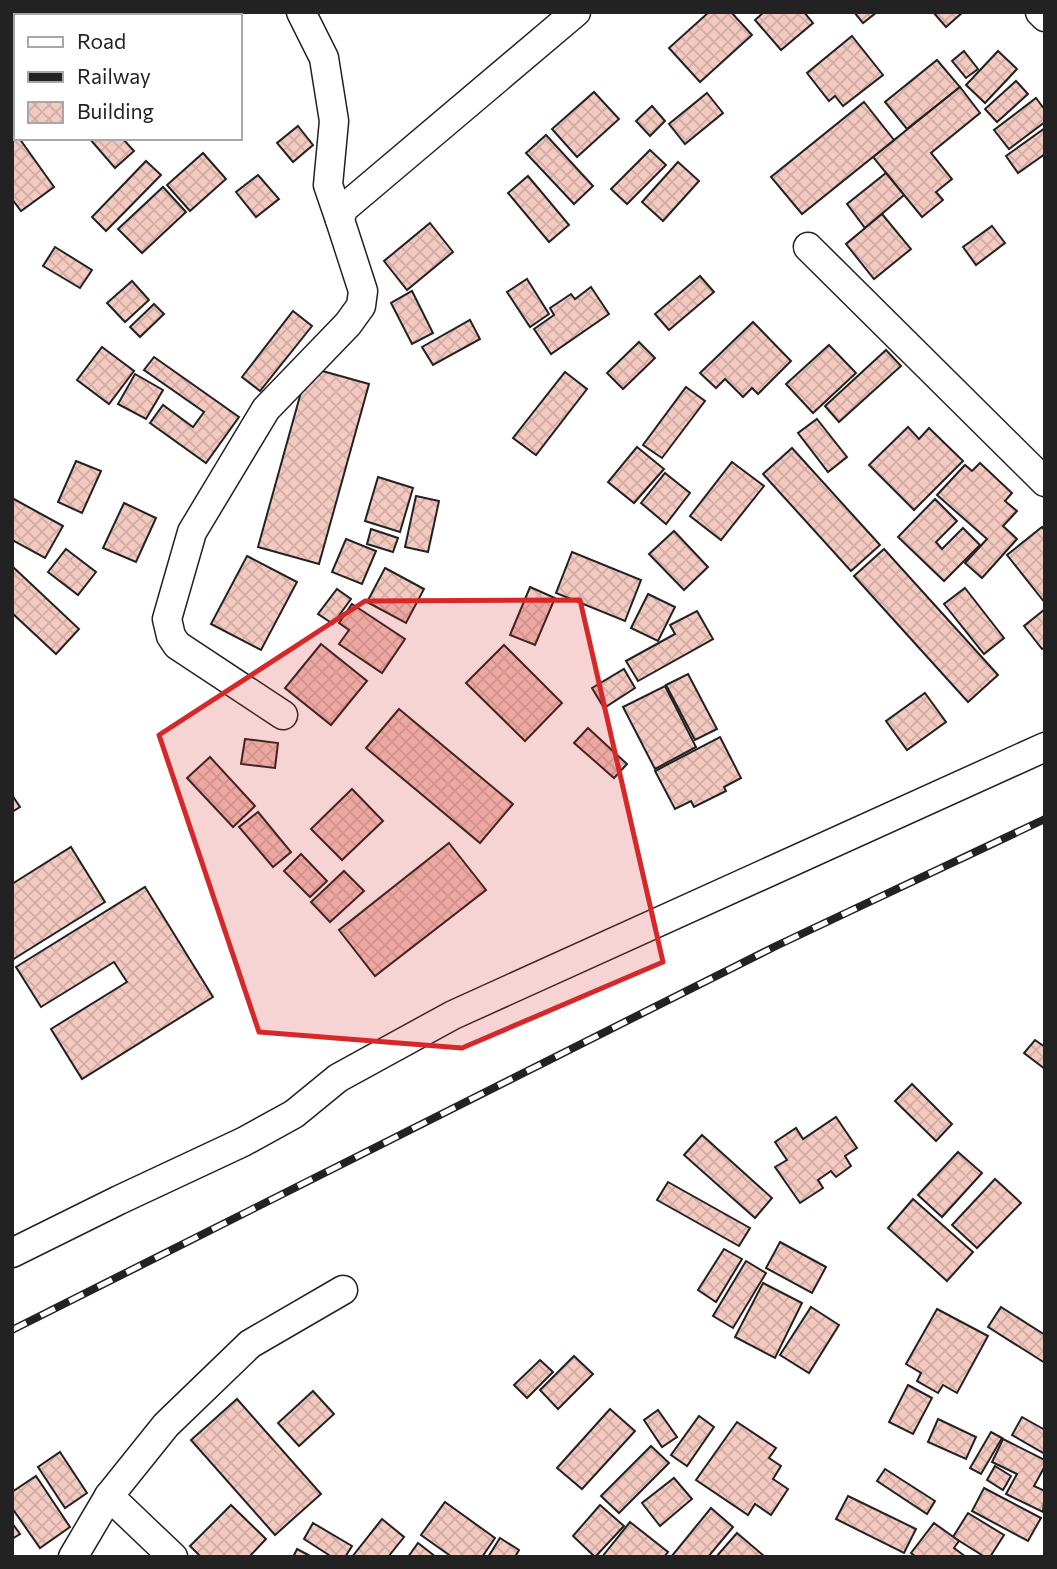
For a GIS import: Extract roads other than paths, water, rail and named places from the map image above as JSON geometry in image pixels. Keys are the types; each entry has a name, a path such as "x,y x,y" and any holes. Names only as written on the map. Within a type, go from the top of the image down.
{"street":[{"path":"283,715 177,645 171,636 167,619 192,533 266,409 348,324 361,306 363,291 328,185 334,121 324,58 301,12"},
{"path":"340,219 343,209 576,12"},
{"path":"1040,12 1045,17"},
{"path":"808,247 1045,482"},
{"path":"12,1253 243,1142 294,1114 338,1078 453,1015 1045,747"},
{"path":"73,1557 109,1496 166,1425 250,1345 343,1290"},
{"path":"109,1496 173,1557"}],"railway":[{"path":"12,1330 776,946 1045,819"}]}
